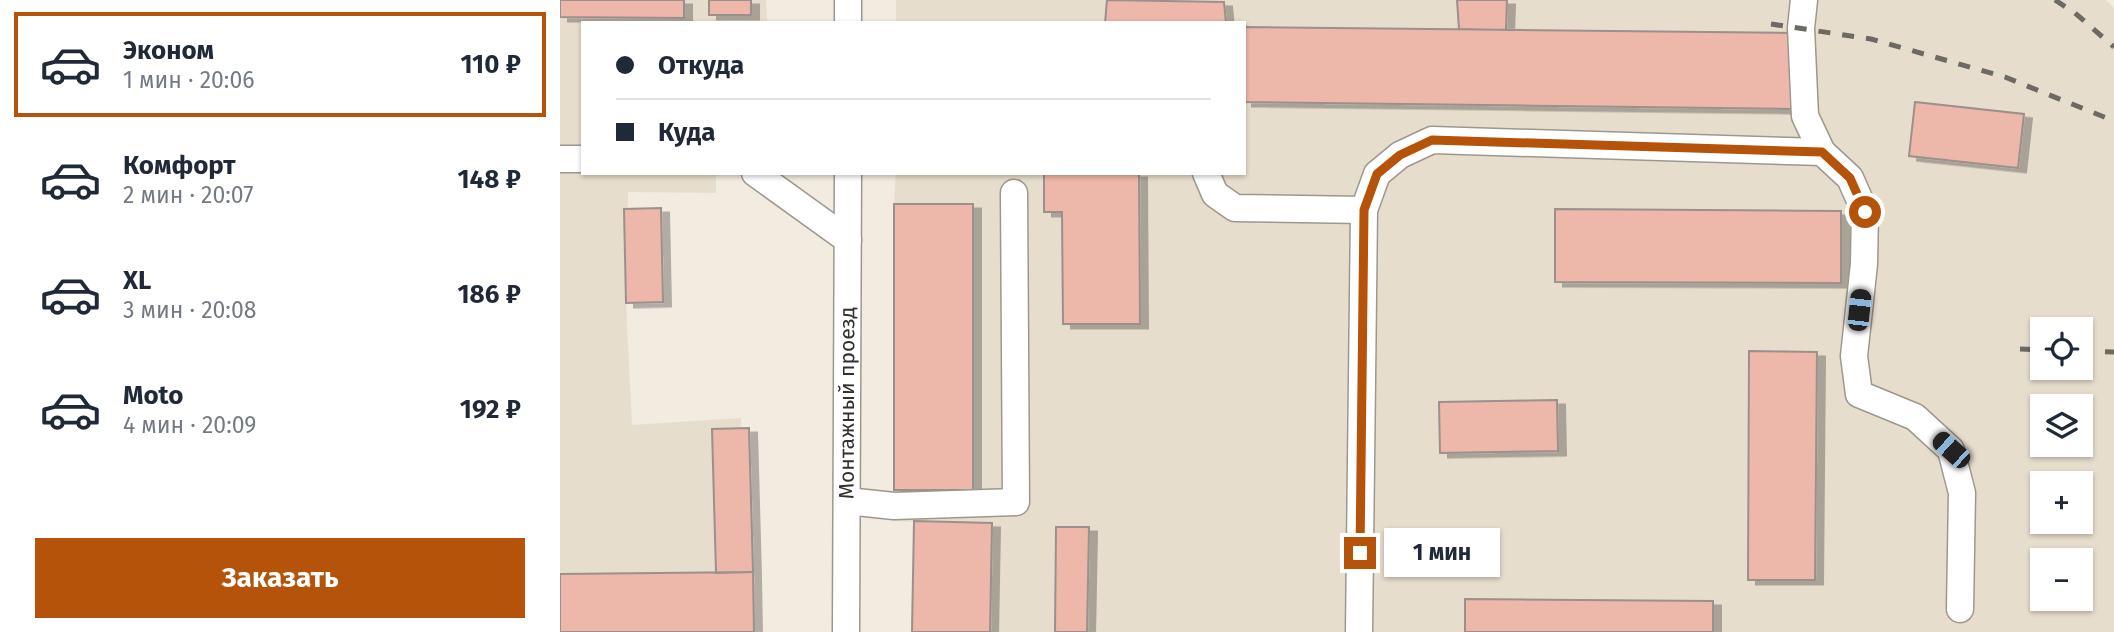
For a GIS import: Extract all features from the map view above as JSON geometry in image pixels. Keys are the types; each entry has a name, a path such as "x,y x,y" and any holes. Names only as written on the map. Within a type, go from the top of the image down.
{"street":[{"path":"848,0 848,21"},
{"path":"1804,0 1801,28 1805,116 1822,152 1850,178 1865,212 1864,264 1854,356 1859,394 1915,417 1951,450 1962,493 1960,609"},
{"path":"1359,632 1364,210 1377,174 1400,155 1432,140 1822,152"},
{"path":"560,159 581,159"},
{"path":"758,175 848,240"},
{"name":"Монтажный проезд","path":"846,632 848,175"},
{"path":"1207,175 1215,194 1235,208 1364,210"},
{"path":"847,501 894,506 1016,502 1014,193"}],"shaded area":[{"path":"560,0 766,0 767,21 581,21 581,175 716,175 716,193 628,192 626,303 632,425 741,418 747,632 560,632"},
{"path":"896,0 2106,0 2114,8 2114,632 912,632 914,522 894,521 896,175 1246,175 1246,21 896,21"}],"building":[{"path":"560,0 684,0 684,18 560,17"},
{"path":"709,0 751,0 751,15 709,15"},
{"path":"1107,0 1224,2 1226,21 1105,21"},
{"path":"1457,0 1507,0 1506,30 1459,29"},
{"path":"1246,27 1798,33 1798,109 1246,102"},
{"path":"1915,102 2024,114 2018,168 1909,156"},
{"path":"1044,175 1139,175 1140,324 1063,324 1062,212 1044,212"},
{"path":"894,204 973,204 973,490 894,490"},
{"path":"661,208 663,302 626,303 624,209"},
{"path":"1555,209 1841,211 1841,283 1555,282"},
{"path":"1749,351 1817,352 1815,580 1748,580"},
{"path":"1557,400 1558,451 1440,453 1439,402"},
{"path":"749,428 753,572 716,573 712,429"},
{"path":"914,521 992,523 990,632 912,632"},
{"path":"1056,527 1089,527 1087,632 1055,632"},
{"path":"753,572 754,632 560,632 560,574"},
{"path":"1465,599 1713,601 1713,632 1465,632"}],"railway":[{"path":"2055,0 2075,13 2114,47"},
{"path":"1771,24 1871,39 2005,77 2114,121"},
{"path":"2020,349 2030,349"},
{"path":"2093,351 2114,352"}],"route":[{"path":"1360,553 1364,210 1377,174 1400,155 1432,140 1822,152 1850,178 1865,212"}]}
